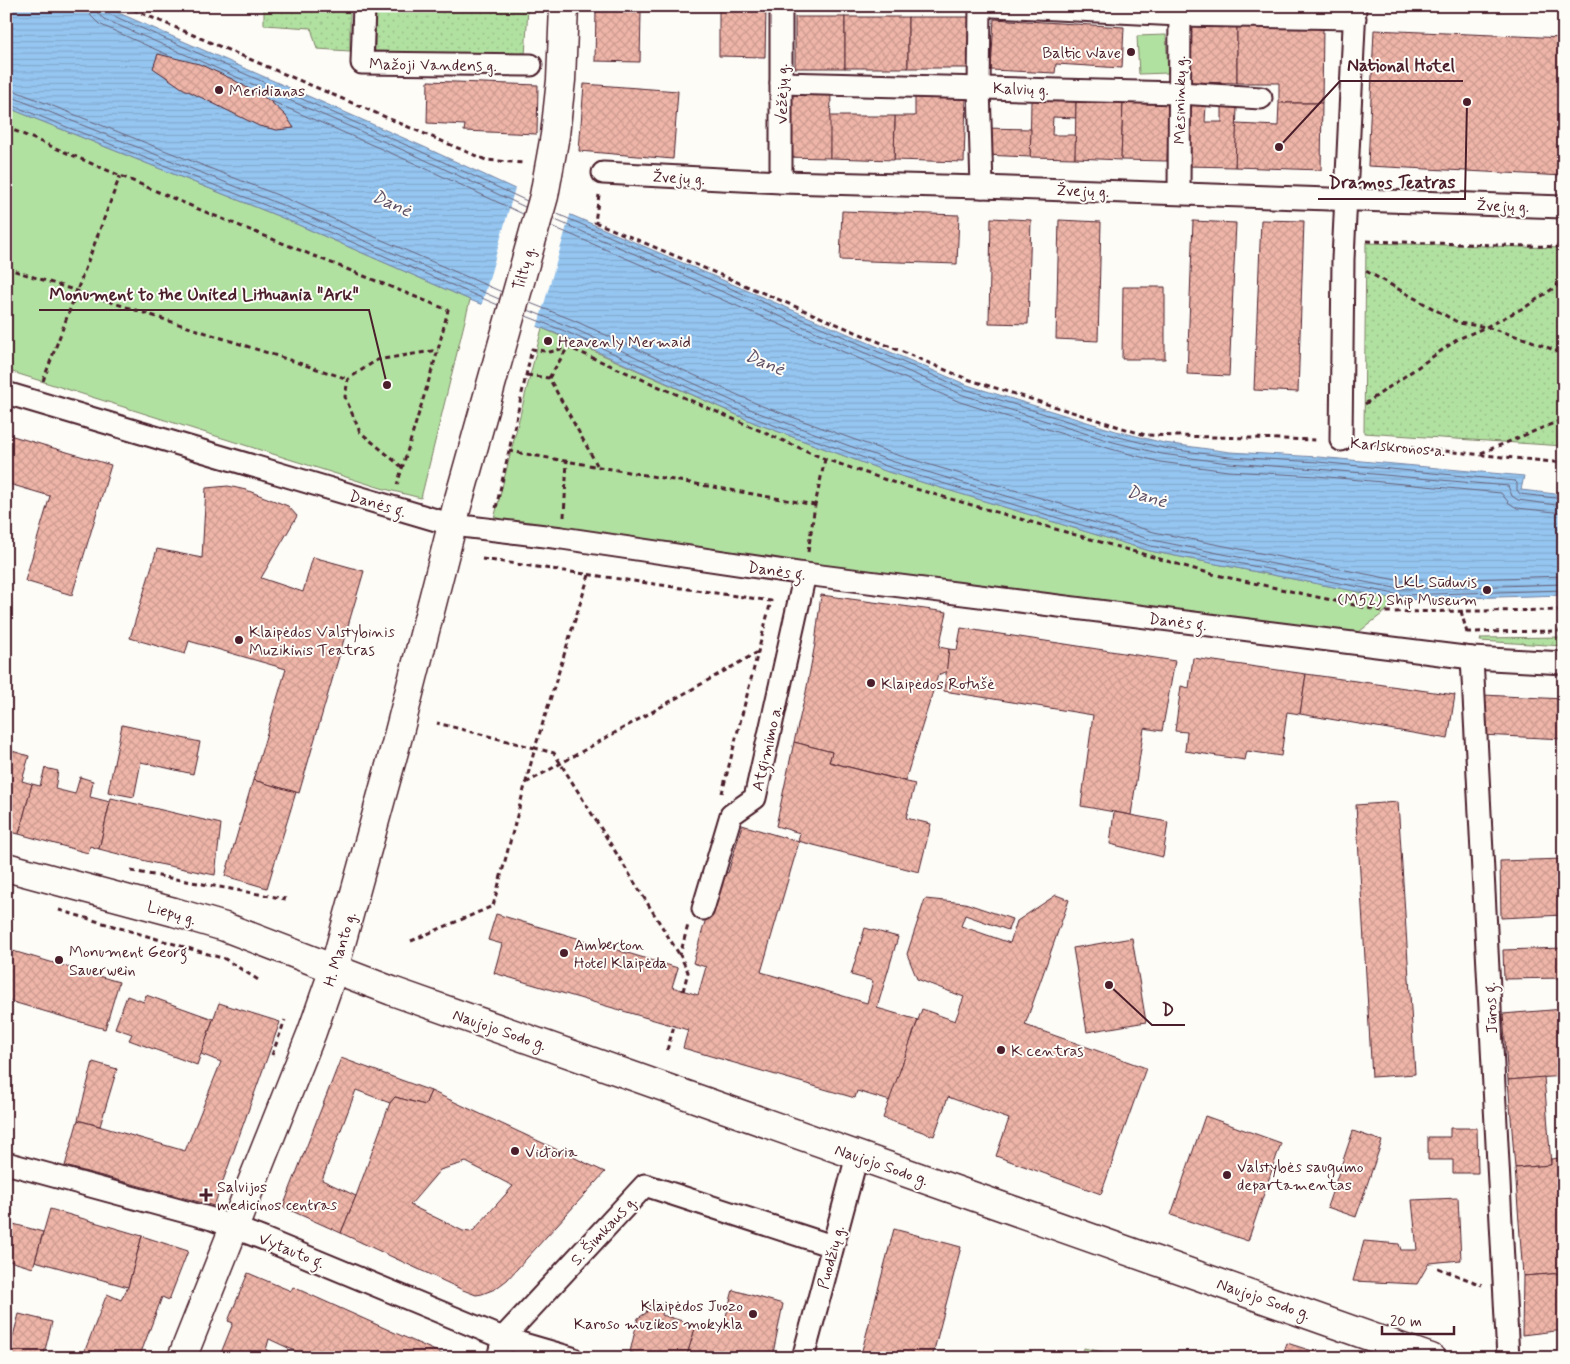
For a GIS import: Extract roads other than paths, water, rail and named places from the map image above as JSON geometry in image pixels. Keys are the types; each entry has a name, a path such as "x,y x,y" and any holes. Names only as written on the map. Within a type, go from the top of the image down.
{"main road":[{"name":"Tiltų g.","path":"453,525 544,196 555,135 561,80 564,6"},
{"name":"H. Manto g.","path":"182,1358 236,1227 312,1032 334,969 396,744 453,525"},
{"name":"Liepų g.","path":"6,867 224,927 334,969"},
{"name":"Naujojo Sodo g.","path":"334,969 1431,1358"}],"street":[{"name":"Mažoji Vandens g.","path":"364,6 362,63 531,65"},
{"name":"Vežėjų g.","path":"781,6 782,182"},
{"path":"980,6 979,87 982,187"},
{"path":"993,6 1180,11 1355,12"},
{"name":"Mėsininkų g.","path":"1179,194 1178,93 1180,11"},
{"name":"Karlskronos a.","path":"1341,440 1344,250 1355,12"},
{"name":"Kalvių g.","path":"781,83 1178,93 1261,98"},
{"name":"Žvejų g.","path":"603,173 782,182 1564,207"},
{"name":"Danės g.","path":"6,393 453,525 562,538 805,574 1472,658 1564,663"},
{"name":"Atgimimo a.","path":"696,915 731,815 755,798 805,574"},
{"name":"Jūros g.","path":"1472,658 1508,1358"},
{"name":"Puodžių g.","path":"803,1358 857,1156"},
{"name":"Vytauto g.","path":"6,1163 236,1227 500,1348 572,1358"},
{"name":"S. Šimkaus g.","path":"500,1348 645,1185 832,1246"}],"water":[{"name":"Danė","path":"6,6 103,6 424,147 571,215 967,385 1116,431 1164,443 1230,452 1318,457 1524,476 1521,490 1564,495 1564,595 1400,600 1150,551 888,472 755,423 565,337 470,300 278,216 6,107"}],"place":[{"name":"Baltic Wave","path":"1131,52"},
{"name":"Meridianas","path":"219,90"},
{"name":"Dramos Teatras","path":"1467,102"},
{"name":"National Hotel","path":"1279,147"},
{"name":"Heavenly Mermaid","path":"548,341"},
{"name":"Monument to the United Lithuania \"Ark\"","path":"387,385"},
{"name":"LKL Sūduvis (M52) Ship Museum","path":"1487,590"},
{"name":"Klaipėdos Valstybinis Muzikinis Teatras","path":"239,640"},
{"name":"Klaipėdos Rotušė","path":"871,683"},
{"name":"Amberton Hotel Klaipėda","path":"564,953"},
{"name":"Monument Georg Sauerwein","path":"59,960"},
{"name":"D","path":"1109,985"},
{"name":"K centras","path":"1001,1050"},
{"name":"Victoria","path":"515,1151"},
{"name":"Valstybės saugumo departamentas","path":"1227,1175"},
{"name":"Salvijos medicinos centras","path":"206,1195"},
{"name":"Klaipėdos Juozo Karoso muzikos mokykla","path":"753,1314"}]}
